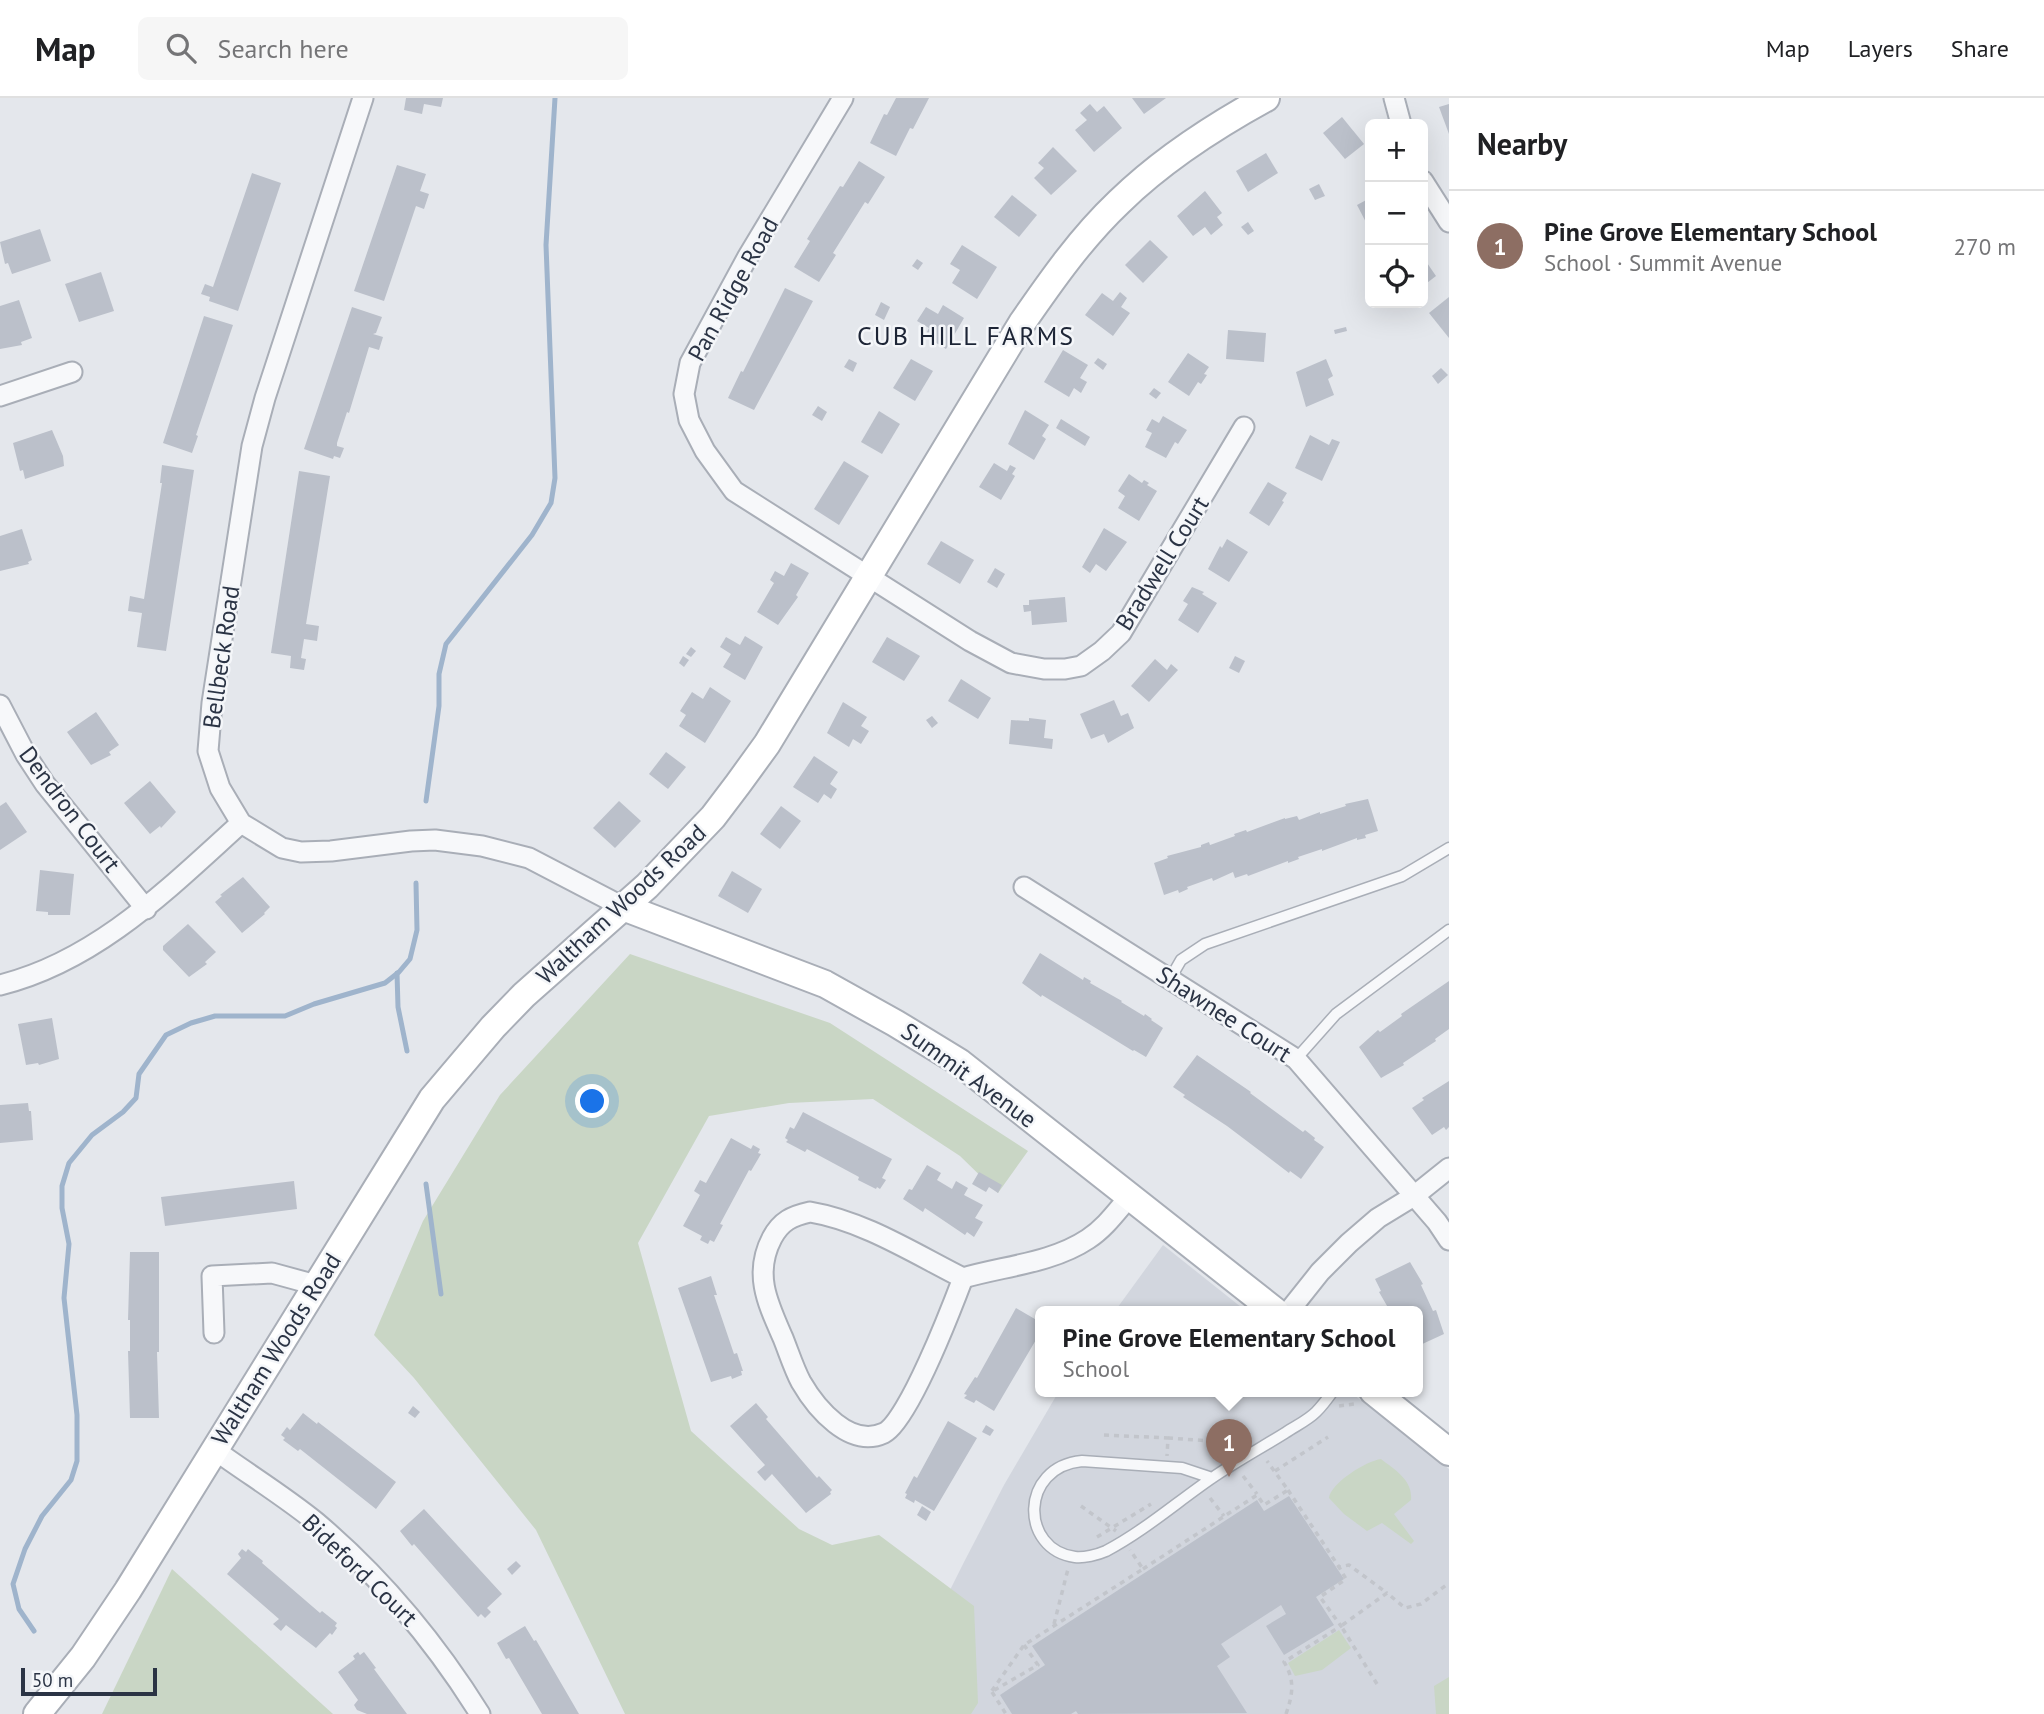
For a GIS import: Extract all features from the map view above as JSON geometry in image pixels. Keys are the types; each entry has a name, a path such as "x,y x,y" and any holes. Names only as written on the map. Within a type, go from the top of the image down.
{"street":[{"name":"Bellbeck Road","path":"363,98 265,398 252,446 212,703 208,751 220,788 241,823 282,848 300,852 331,851 435,840 482,846 529,858 623,907"},
{"name":"Pan Ridge Road","path":"843,98 706,332 690,363 684,394 689,420 705,451 734,491 868,578"},
{"name":"Waltham Woods Road","path":"37,1714 104,1626 432,1099 524,995 681,852 738,784 767,744 1022,323 1084,240 1119,202 1176,154 1266,98"},
{"path":"1394,98 1400,119"},
{"path":"1424,182 1449,222"},
{"path":"0,396 72,372"},
{"name":"Bradwell Court","path":"868,578 1011,663 1044,669 1081,666 1121,633 1244,427"},
{"name":"Dendron Court","path":"0,705 26,755 45,784 146,909"},
{"path":"0,985 40,972 77,955 146,909 241,823"},
{"name":"Shawnee Court","path":"1024,887 1296,1059 1437,1222 1449,1240"},
{"name":"Summit Avenue","path":"623,907 825,984 959,1062 1269,1306"},
{"path":"1293,1306 1320,1272 1378,1217 1413,1196 1449,1168"},
{"path":"963,1278 943,1330 905,1408 886,1432 867,1438 845,1431 813,1399 800,1380 767,1302 762,1279 765,1252 777,1229 792,1216 810,1212 827,1215 859,1227 963,1278 1020,1265 1076,1246 1102,1228 1130,1196"},
{"path":"214,1333 212,1276 272,1273 316,1285"},
{"path":"1380,1397 1449,1452"},
{"name":"Bideford Court","path":"215,1450 315,1521 373,1575 433,1643 480,1714"}],"lane":[{"path":"1170,979 1181,960 1205,944 1402,876 1449,848"},
{"path":"1296,1059 1336,1014 1449,930"},
{"path":"1212,1478 1182,1468 1068,1462 1044,1478 1033,1506 1039,1529 1052,1547 1063,1554 1077,1557 1104,1552 1180,1503 1212,1478 1310,1417 1328,1397"}],"path":[{"path":"1275,1471 1328,1437"},
{"path":"1168,1438 1211,1441"},
{"path":"1260,1466 1268,1460 1346,1579 1320,1597 1377,1685"},
{"path":"1251,1471 1243,1476 1264,1506 1288,1490"},
{"path":"991,1692 1024,1645 1257,1495"},
{"path":"1210,1498 1224,1516"},
{"path":"1081,1506 1112,1527 1123,1540"},
{"path":"1124,1553 1130,1550 1143,1569"},
{"path":"1339,1567 1349,1565 1405,1608 1420,1604 1449,1583"},
{"path":"1054,1624 1067,1569 1080,1567"},
{"path":"1286,1714 1293,1689 1292,1679 1284,1662 1387,1593"},
{"path":"991,1692 1038,1665 1024,1645"},
{"path":"991,1692 1006,1714"}],"shaded area":[{"path":"1163,1245 1240,1306 1119,1306"},
{"path":"1055,1397 1357,1397 1449,1469 1449,1714 897,1714 938,1614 1004,1485"}],"green space":[{"path":"630,954 830,1023 1028,1151 998,1193 960,1156 873,1099 789,1103 709,1116 638,1243 691,1431 799,1529 832,1545 879,1535 974,1606 978,1703 971,1714 625,1714 536,1530 414,1378 374,1335 423,1221 500,1095"},
{"path":"1381,1459 1402,1476 1409,1487 1411,1500 1394,1514 1414,1541 1411,1544 1382,1523 1367,1531 1344,1514 1329,1498 1336,1486 1350,1474"},
{"path":"172,1569 333,1714 102,1714"},
{"path":"1339,1630 1351,1648 1322,1670 1295,1676 1288,1663"},
{"path":"1449,1677 1449,1714 1436,1714 1434,1686"}],"building":[{"path":"406,98 443,98 441,107 424,104 422,114 404,110"},
{"path":"896,98 929,98 896,156 870,143 884,114 887,115"},
{"path":"1132,98 1166,98 1144,114"},
{"path":"1090,104 1097,112 1104,106 1122,128 1094,152 1075,130 1087,120 1080,113"},
{"path":"1449,104 1449,134 1439,107"},
{"path":"1342,117 1364,144 1345,159 1323,133"},
{"path":"1053,147 1077,171 1051,195 1034,178 1044,168 1038,163"},
{"path":"1266,153 1278,173 1248,192 1236,171"},
{"path":"859,161 885,177 868,204 865,202 833,253 836,255 819,282 794,267 810,241 807,239"},
{"path":"397,165 426,174 420,191 429,194 424,209 416,206 384,301 354,291"},
{"path":"252,173 281,183 238,311 209,301 210,297 201,294 205,284 213,287"},
{"path":"1319,184 1325,196 1315,200 1309,189"},
{"path":"1205,191 1222,213 1217,217 1223,225 1211,235 1205,227 1193,236 1177,216"},
{"path":"1012,195 1037,215 1019,237 994,217"},
{"path":"1365,201 1365,220 1357,205"},
{"path":"1248,222 1254,231 1248,235 1241,227"},
{"path":"40,229 51,261 12,274 8,263 5,264 0,242"},
{"path":"1150,240 1168,257 1143,283 1125,265"},
{"path":"962,245 997,267 977,299 952,283 960,270 950,264"},
{"path":"917,259 923,263 918,270 912,266"},
{"path":"1428,264 1436,276 1428,282"},
{"path":"101,272 114,311 79,322 65,284"},
{"path":"785,288 813,301 754,410 728,398"},
{"path":"1120,292 1127,298 1121,307 1130,313 1113,336 1085,315 1102,293 1113,301"},
{"path":"1449,297 1449,338 1429,313"},
{"path":"19,300 32,338 21,342 22,345 0,349 0,306"},
{"path":"881,302 890,307 884,320 875,315"},
{"path":"943,305 964,318 946,349 925,336 929,328 917,321 926,307 938,314"},
{"path":"352,307 382,317 376,333 373,334 383,337 379,350 369,347 337,443 337,446 344,448 340,458 334,456 333,459 304,449"},
{"path":"204,316 233,325 192,453 163,443"},
{"path":"1346,327 1347,331 1335,334 1334,330"},
{"path":"1228,330 1266,333 1264,362 1226,359"},
{"path":"1063,350 1088,365 1080,378 1087,382 1081,393 1074,388 1069,397 1044,382"},
{"path":"1188,353 1209,367 1201,384 1198,382 1189,396 1168,382"},
{"path":"1098,358 1107,364 1103,370 1094,363"},
{"path":"849,359 857,363 853,372 844,367"},
{"path":"911,359 933,371 915,401 893,388"},
{"path":"1326,359 1333,376 1328,379 1334,395 1306,407 1296,372"},
{"path":"1441,368 1448,375 1438,384 1432,376"},
{"path":"1154,388 1161,393 1156,399 1149,394"},
{"path":"818,406 827,412 822,421 812,415"},
{"path":"1025,410 1049,425 1042,436 1046,439 1034,460 1008,444"},
{"path":"879,411 900,424 882,454 861,442"},
{"path":"1163,416 1187,430 1178,444 1175,442 1166,458 1145,447 1152,433 1146,430 1152,419 1159,423"},
{"path":"1061,419 1090,437 1085,446 1056,428"},
{"path":"52,430 63,456 64,466 25,479 23,470 20,471 13,443"},
{"path":"1310,435 1329,445 1332,439 1340,442 1322,481 1295,468"},
{"path":"844,461 869,476 839,525 814,509"},
{"path":"994,463 1007,471 1010,465 1016,468 1012,474 1015,476 1001,500 979,487"},
{"path":"162,465 194,470 166,651 137,647 142,613 128,611 130,596 144,599 162,483"},
{"path":"299,471 330,476 306,624 319,626 317,641 304,639 301,658 306,659 304,670 290,668 291,656 271,653"},
{"path":"1129,474 1142,483 1144,480 1149,483 1147,485 1157,491 1139,521 1118,508 1125,496 1118,491"},
{"path":"1268,482 1287,493 1269,526 1249,513"},
{"path":"1104,528 1127,542 1106,571 1096,564 1090,573 1082,567"},
{"path":"22,529 32,560 29,564 0,571 0,536"},
{"path":"1227,539 1248,552 1229,582 1208,569 1220,546 1222,548"},
{"path":"941,541 974,560 960,584 927,564"},
{"path":"791,563 809,573 796,595 798,597 778,625 757,612 774,583 770,580 775,571 784,576"},
{"path":"995,568 1005,574 997,588 987,582"},
{"path":"1192,587 1204,592 1202,594 1217,603 1198,633 1178,620 1188,604 1183,601"},
{"path":"1065,597 1067,622 1032,625 1031,611 1024,612 1023,605 1029,605 1029,600"},
{"path":"745,636 763,647 745,680 723,667 731,654 720,647 726,637 740,645"},
{"path":"887,637 920,656 904,681 872,662"},
{"path":"691,647 696,651 691,657 686,654"},
{"path":"683,656 689,660 684,667 679,663"},
{"path":"1235,656 1245,661 1239,673 1229,668"},
{"path":"1155,659 1167,670 1171,664 1178,670 1149,702 1131,686"},
{"path":"961,679 991,698 978,719 948,701"},
{"path":"710,687 731,701 705,743 679,726 686,715 680,711 692,692 703,699"},
{"path":"1114,700 1121,716 1128,713 1134,728 1108,743 1104,734 1091,739 1080,714"},
{"path":"843,702 867,717 861,726 869,731 861,744 853,739 849,747 827,733"},
{"path":"96,712 119,745 109,752 111,755 91,765 67,732"},
{"path":"932,716 938,723 932,728 926,720"},
{"path":"1029,718 1046,720 1044,738 1053,739 1052,749 1009,744 1011,720 1029,721"},
{"path":"666,752 686,767 668,789 649,774"},
{"path":"814,756 838,772 830,784 837,789 831,799 824,794 818,803 793,787"},
{"path":"150,781 176,812 161,828 160,826 150,834 124,803"},
{"path":"1368,799 1378,831 1365,835 1366,838 1357,838 1322,849 1248,876 1247,874 1235,878 1233,872 1213,881 1212,878 1187,887 1188,889 1179,893 1178,890 1164,895 1154,863 1168,858 1167,856 1201,847 1209,842 1210,845 1235,836 1234,834 1285,818 1297,816 1299,820"},
{"path":"619,801 641,821 615,848 593,828"},
{"path":"6,802 27,832 0,850 0,806"},
{"path":"781,806 801,821 780,849 760,834"},
{"path":"40,870 74,874 70,915 48,915 48,912 36,911"},
{"path":"732,871 762,889 748,913 718,896"},
{"path":"243,877 270,907 242,933 215,902"},
{"path":"188,924 216,952 205,962 207,964 189,977 163,950 163,946"},
{"path":"1040,953 1083,980 1084,977 1091,981 1090,983 1144,1016 1145,1014 1163,1028 1146,1057 1042,995 1041,997 1022,983"},
{"path":"1449,981 1449,1029 1403,1063 1404,1065 1381,1078 1359,1047 1378,1030 1380,1032"},
{"path":"52,1018 59,1059 39,1065 26,1065 18,1024"},
{"path":"1197,1055 1303,1132 1305,1130 1324,1147 1301,1179 1183,1097 1185,1095 1173,1087"},
{"path":"1449,1081 1449,1127 1446,1130 1444,1127 1432,1135 1412,1108 1424,1100 1422,1098"},
{"path":"28,1103 33,1140 0,1143 0,1105"},
{"path":"803,1112 892,1159 882,1178 886,1180 880,1189 858,1180 859,1177 807,1149 805,1152 786,1142 790,1127 794,1129"},
{"path":"731,1138 751,1149 753,1145 760,1149 758,1153 761,1154 751,1171 749,1170 720,1224 723,1225 714,1242 710,1240 708,1244 700,1240 702,1236 683,1226 700,1195 694,1191 700,1180 706,1183"},
{"path":"927,1165 941,1173 937,1180 952,1189 956,1181 968,1188 964,1195 983,1205 975,1218 983,1222 974,1237 967,1232 965,1235 925,1208 923,1212 903,1199 909,1189 912,1190"},
{"path":"979,1172 1002,1185 998,1193 989,1187 986,1192 972,1184"},
{"path":"294,1181 297,1209 165,1226 161,1197"},
{"path":"130,1252 159,1252 159,1418 130,1418"},
{"path":"1410,1262 1423,1284 1421,1285 1433,1311 1436,1310 1444,1334 1423,1344 1423,1306 1387,1306 1375,1279"},
{"path":"711,1276 717,1295 714,1295 734,1354 737,1353 743,1371 742,1375 732,1379 731,1376 711,1382 678,1288"},
{"path":"1016,1308 1035,1319 1035,1341 994,1411 976,1400 974,1403 964,1398 975,1377 977,1378"},
{"path":"756,1403 768,1417 766,1419 817,1478 819,1476 832,1490 831,1494 806,1513 772,1474 765,1481 757,1472 765,1465 730,1426"},
{"path":"413,1406 420,1412 415,1418 408,1413"},
{"path":"303,1413 396,1482 376,1509 300,1449 298,1451 283,1440 285,1438 281,1435 287,1427 290,1430"},
{"path":"948,1421 977,1438 934,1511 915,1500 914,1503 905,1498 905,1493 914,1476 917,1478"},
{"path":"986,1425 994,1430 990,1436 982,1432"},
{"path":"1289,1496 1344,1579 1316,1597 1334,1625 1284,1655 1266,1626 1286,1614 1281,1605 1221,1644 1230,1657 1217,1666 1247,1713 1078,1714 1076,1711 1071,1714 1012,1714 1000,1695 1045,1665 1032,1646 1257,1500 1264,1511"},
{"path":"922,1506 931,1512 926,1521 917,1515"},
{"path":"424,1509 502,1594 487,1608 491,1612 485,1618 481,1614 478,1617 400,1531"},
{"path":"242,1549 246,1552 248,1549 320,1613 322,1611 337,1623 332,1635 330,1633 316,1648 286,1625 281,1631 273,1624 279,1619 227,1574 241,1558 238,1554"},
{"path":"516,1561 521,1566 512,1575 507,1569"},
{"path":"525,1626 579,1714 542,1714 509,1658 506,1659 497,1643"},
{"path":"358,1652 360,1655 364,1652 407,1714 367,1714 357,1710 354,1705 358,1700 338,1672 355,1659 353,1656"}],"waterway":[{"path":"426,801 439,706 439,674 446,644 532,535 551,503 555,478 546,245 555,98"},
{"path":"34,1631 19,1609 13,1584 25,1549 42,1516 71,1480 77,1461 77,1415 64,1298 69,1244 62,1208 62,1186 69,1163 92,1135 123,1112 136,1098 139,1074 166,1035 191,1023 215,1016 285,1016 314,1004 385,983 399,972 410,959 417,930 416,883"},
{"path":"397,973 398,1007 407,1051"},
{"path":"426,1184 441,1294"}],"place":[{"name":"Pine Grove Elementary School","path":"1229,1477"}],"district":[{"name":"CUB HILL FARMS","path":"966,335"}]}
